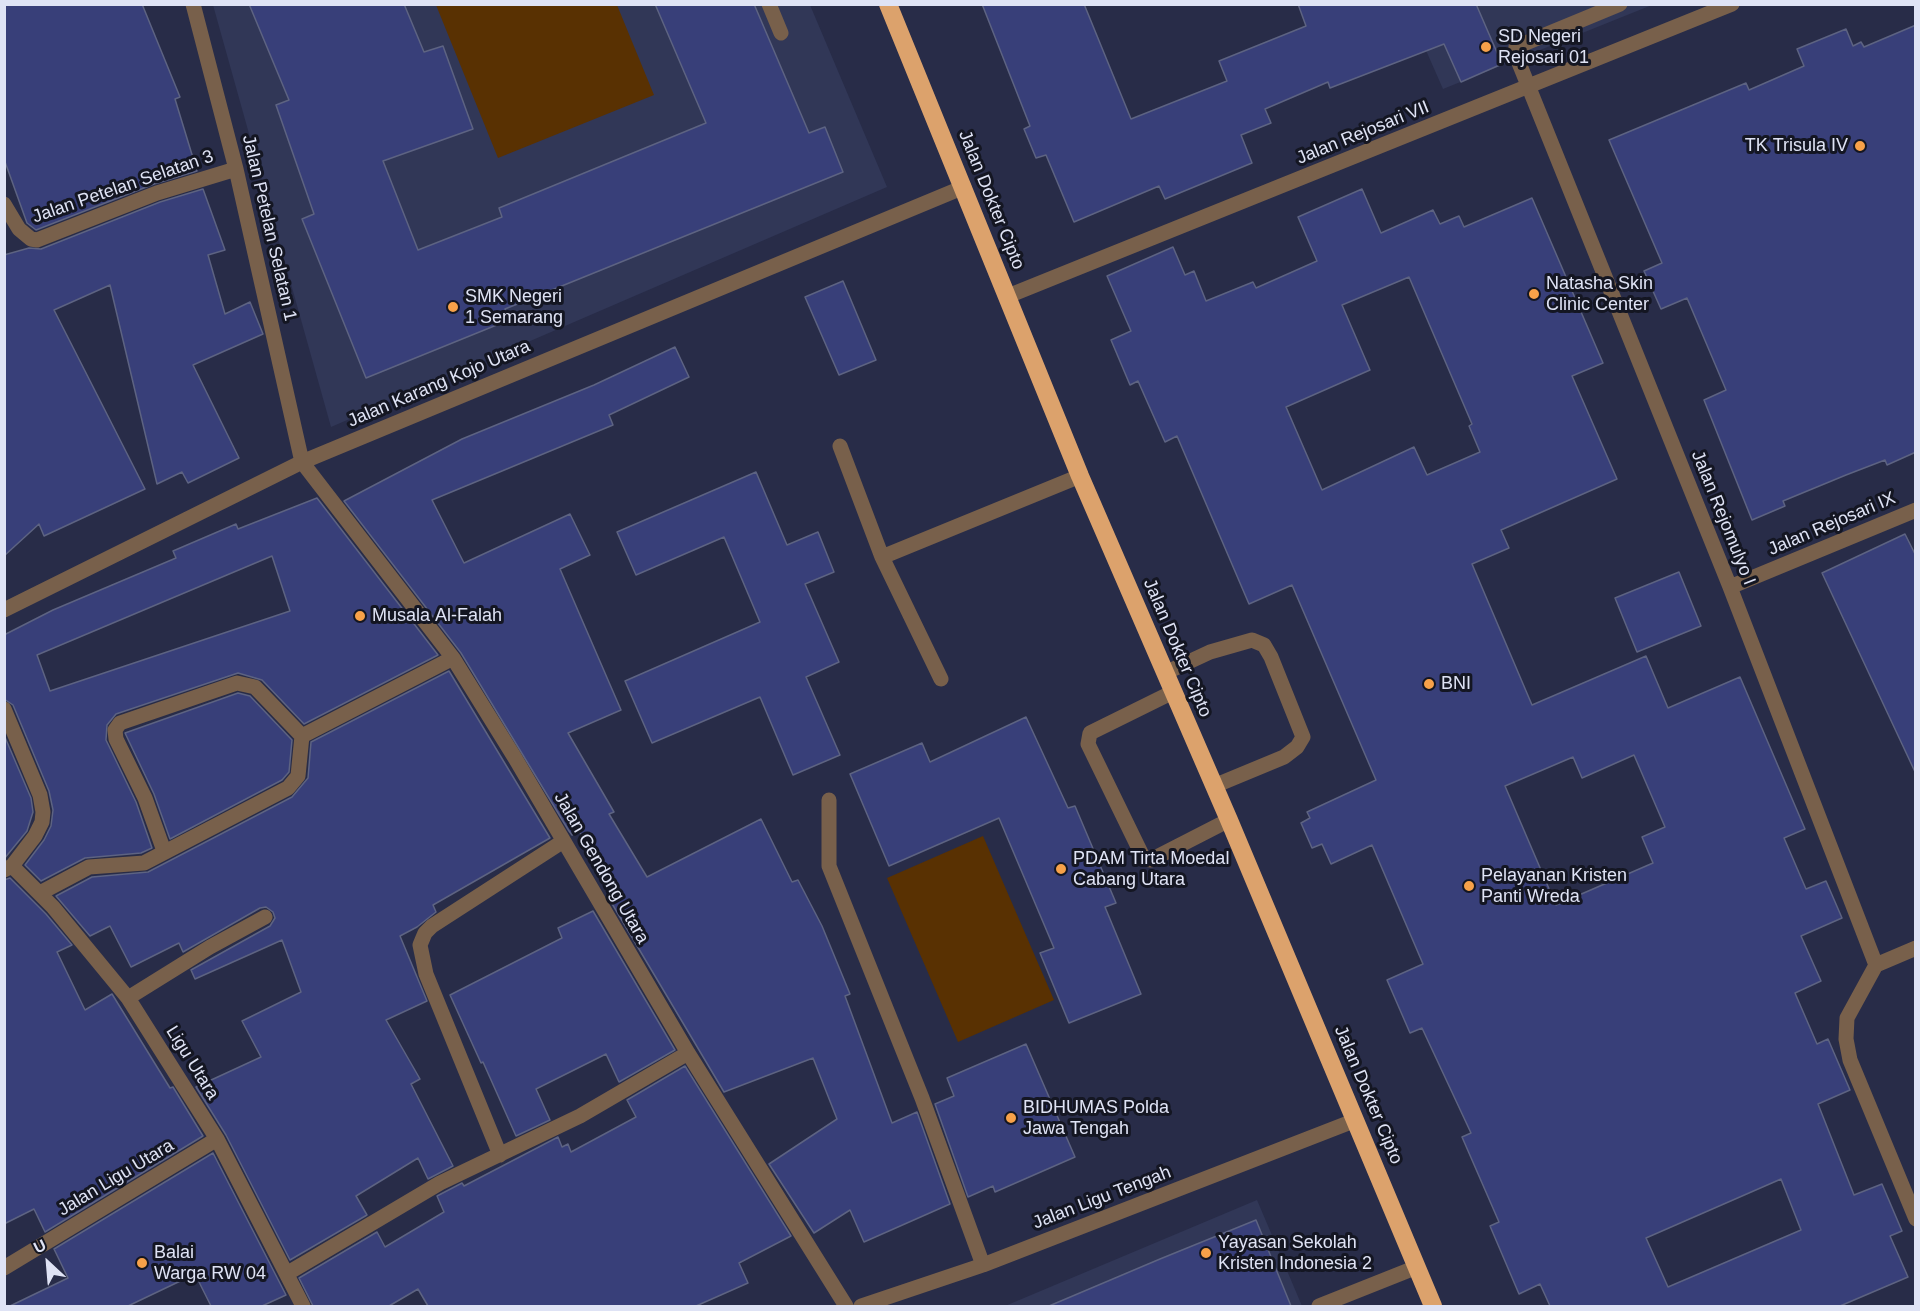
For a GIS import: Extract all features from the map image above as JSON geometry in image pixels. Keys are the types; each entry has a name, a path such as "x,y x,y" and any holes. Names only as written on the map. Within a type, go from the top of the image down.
{"highway":[{"name":"Jalan Dokter Cipto","path":"888,4 1080,476 1229,820 1433,1306"}],"street":[{"name":"Jalan Petelan Selatan 1","path":"193,4 236,169 302,462"},
{"path":"769,4 781,33"},
{"name":"Jalan Rejomulyo I","path":"1620,4 1516,48 1515,53 1730,587 1876,965"},
{"path":"1690,4 1698,18"},
{"name":"Jalan Rejosari VII","path":"1008,296 1530,88 1732,4"},
{"name":"Jalan Petelan Selatan 3","path":"4,204 19,229 31,239 37,240 157,193 236,169"},
{"name":"Jalan Karang Kojo Utara","path":"4,610 302,462 964,187"},
{"path":"840,446 882,557 941,679"},
{"name":"Jalan Gendong Utara","path":"302,462 453,658 515,758 562,842 688,1053 846,1306"},
{"path":"882,557 1080,476"},
{"name":"Jalan Rejosari IX","path":"1730,587 1916,510"},
{"path":"1165,673 1210,652 1252,640 1264,645 1271,657 1303,737 1297,747 1284,756 1214,786"},
{"path":"302,736 453,658"},
{"path":"40,893 88,867 137,866 288,788 298,776 302,736 255,687 237,683 120,723 115,730 116,739 145,798 164,851"},
{"path":"1173,692 1090,733 1088,744 1144,859 1151,860 1229,820"},
{"path":"4,709 40,795 43,812 42,822 35,836 8,868"},
{"path":"829,800 829,866 922,1098 983,1265"},
{"path":"500,1155 426,974 420,945 425,933 432,926 562,842"},
{"name":"Ligu Utara","path":"8,868 40,893 128,998 217,1139 303,1306"},
{"path":"128,998 210,947 265,917"},
{"path":"1916,948 1876,965 1847,1018 1846,1039 1850,1060 1916,1219"},
{"path":"288,1273 440,1184 580,1116 688,1053"},
{"name":"Jalan Ligu Tengah","path":"861,1306 983,1265 1356,1120"},
{"name":"Jalan Ligu Utara","path":"4,1268 217,1139"},
{"path":"1319,1306 1417,1267"}],"shaded area":[{"name":"SMK Negeri 1 Semarang","path":"213,5 810,5 887,187 331,427"},
{"path":"436,5 617,5 654,95 498,158"},
{"name":"SD Negeri Rejosari 01","path":"1406,5 1652,5 1443,89"},
{"path":"983,836 1054,1000 958,1042 887,878"},
{"name":"Yayasan Sekolah Kristen Indonesia 2","path":"1257,1200 1302,1306 1005,1306"}],"building":[{"path":"4,4 142,4 180,97 175,99 197,171 154,184 36,230 27,223 4,159"},
{"path":"249,4 404,4 424,52 443,46 473,129 383,161 418,250 502,217 499,208 706,123 655,4 754,4 809,133 825,127 843,172 505,309 509,320 366,378 302,219 314,214 276,105 289,100"},
{"path":"982,4 1084,4 1131,119 1227,81 1219,61 1306,26 1298,4 1476,4 1502,64 1461,82 1444,44 1330,88 1328,82 1265,109 1271,123 1241,135 1252,163 1165,199 1159,186 1074,222 1046,155 1036,158 1024,129 1030,126"},
{"path":"1916,25 1916,452 1887,465 1885,460 1783,501 1785,506 1752,520 1704,400 1726,390 1687,298 1661,309 1644,271 1662,263 1609,140 1746,83 1749,90 1804,66 1797,49 1846,29 1853,46 1861,42 1864,47"},
{"path":"203,189 225,250 208,255 225,314 250,302 263,334 193,365 239,458 188,483 182,472 157,484 110,285 54,310 145,489 44,536 39,524 4,556 4,255 29,248 41,249 160,202"},
{"path":"1362,189 1381,233 1433,210 1440,224 1459,216 1464,227 1532,198 1603,363 1572,376 1617,479 1501,530 1509,548 1472,564 1532,705 1646,656 1668,708 1740,677 1805,829 1784,838 1806,889 1826,881 1842,918 1801,936 1821,981 1795,993 1817,1044 1828,1039 1850,1090 1818,1104 1854,1195 1882,1184 1902,1231 1890,1236 1908,1277 1840,1306 1550,1306 1540,1284 1519,1294 1490,1226 1499,1222 1462,1137 1471,1133 1422,1028 1410,1033 1387,980 1423,964 1372,845 1331,864 1322,844 1312,848 1301,823 1310,818 1307,812 1376,780 1292,585 1249,604 1177,436 1165,442 1138,381 1130,385 1111,340 1131,331 1107,276 1173,247 1185,275 1194,271 1206,301 1253,282 1256,288 1317,261 1298,217","holes":["1409,277 1472,424 1469,426 1480,452 1427,475 1414,447 1322,490 1286,407 1370,370 1342,305","1634,755 1665,827 1642,837 1653,863 1556,905 1505,786 1573,757 1582,778","1781,1179 1801,1230 1668,1287 1646,1238"]},
{"path":"843,281 876,360 839,375 805,297"},
{"path":"675,347 689,377 609,415 613,425 432,500 464,563 570,514 590,555 560,569 621,710 568,733 614,812 609,814 647,877 761,819 792,882 798,880 822,926 850,994 845,996 892,1123 917,1112 950,1204 864,1242 850,1210 814,1233 769,1164 837,1119 813,1058 724,1092 611,902 618,896 579,831 572,835 569,831 461,653 344,501 462,439 594,385"},
{"path":"756,472 787,545 818,532 834,572 805,584 839,662 806,677 840,755 793,775 760,697 652,743 625,681 760,622 724,537 636,575 617,532"},
{"path":"317,498 438,655 304,724 262,680 238,673 116,714 107,725 106,740 136,802 152,848 141,853 85,858 41,881 25,865 44,840 51,826 53,810 49,791 13,705 4,699 4,635 53,610 176,558 173,551 236,524 238,529","holes":["272,556 290,611 50,691 37,655"]},
{"path":"1905,534 1916,556 1916,774 1822,573"},
{"path":"1679,572 1701,626 1637,652 1615,598"},
{"path":"449,671 550,838 433,905 436,912 417,927 400,936 427,1001 386,1020 420,1079 411,1084 453,1166 428,1179 418,1158 356,1196 367,1215 290,1260 226,1135 196,1087 261,1057 242,1021 301,992 282,940 195,979 191,970 270,926 275,918 273,912 266,907 260,908 183,952 179,943 131,967 110,926 90,936 56,896 92,877 148,872 292,797 308,778 311,742"},
{"path":"238,693 250,696 292,740 289,772 282,780 170,839 154,794 125,733"},
{"path":"1026,717 1068,808 1075,806 1116,903 1105,907 1141,994 1069,1023 1040,953 1054,948 999,818 889,866 850,774 922,743 930,762"},
{"path":"4,735 31,798 33,812 27,831 4,859"},
{"path":"10,878 46,914 72,945 57,952 85,1010 112,994 170,1088 173,1087 203,1136 45,1232 34,1209 4,1224 4,880"},
{"path":"593,911 675,1050 619,1082 606,1054 536,1089 550,1120 516,1136 450,995 562,938 558,928"},
{"name":"BIDHUMAS Polda Jawa Tengah","path":"1026,1044 1075,1157 995,1192 993,1186 968,1197 935,1104 954,1096 947,1078"},
{"path":"685,1066 791,1236 739,1263 748,1283 696,1306 428,1306 418,1289 389,1306 313,1306 299,1278 377,1232 385,1247 444,1212 437,1196 462,1183 464,1186 558,1137 562,1147 568,1144 571,1152 636,1117 627,1100"},
{"path":"213,1153 286,1295 262,1306 211,1306 195,1274 128,1306 10,1306 68,1278 54,1249"},
{"name":"Yayasan Sekolah Kristen Indonesia 2","path":"1256,1220 1291,1306 1049,1306 1160,1259"}],"place":[{"name":"SD Negeri Rejosari 01","path":"1486,47"},
{"name":"TK Trisula IV","path":"1860,146"},
{"name":"Natasha Skin Clinic Center","path":"1534,294"},
{"name":"SMK Negeri 1 Semarang","path":"453,307"},
{"name":"Musala Al-Falah","path":"360,616"},
{"name":"BNI","path":"1429,684"},
{"name":"PDAM Tirta Moedal Cabang Utara","path":"1061,869"},
{"name":"Pelayanan Kristen Panti Wreda","path":"1469,886"},
{"name":"BIDHUMAS Polda Jawa Tengah","path":"1011,1118"},
{"name":"Yayasan Sekolah Kristen Indonesia 2","path":"1206,1253"},
{"name":"Balai Warga RW 04","path":"142,1263"}]}
